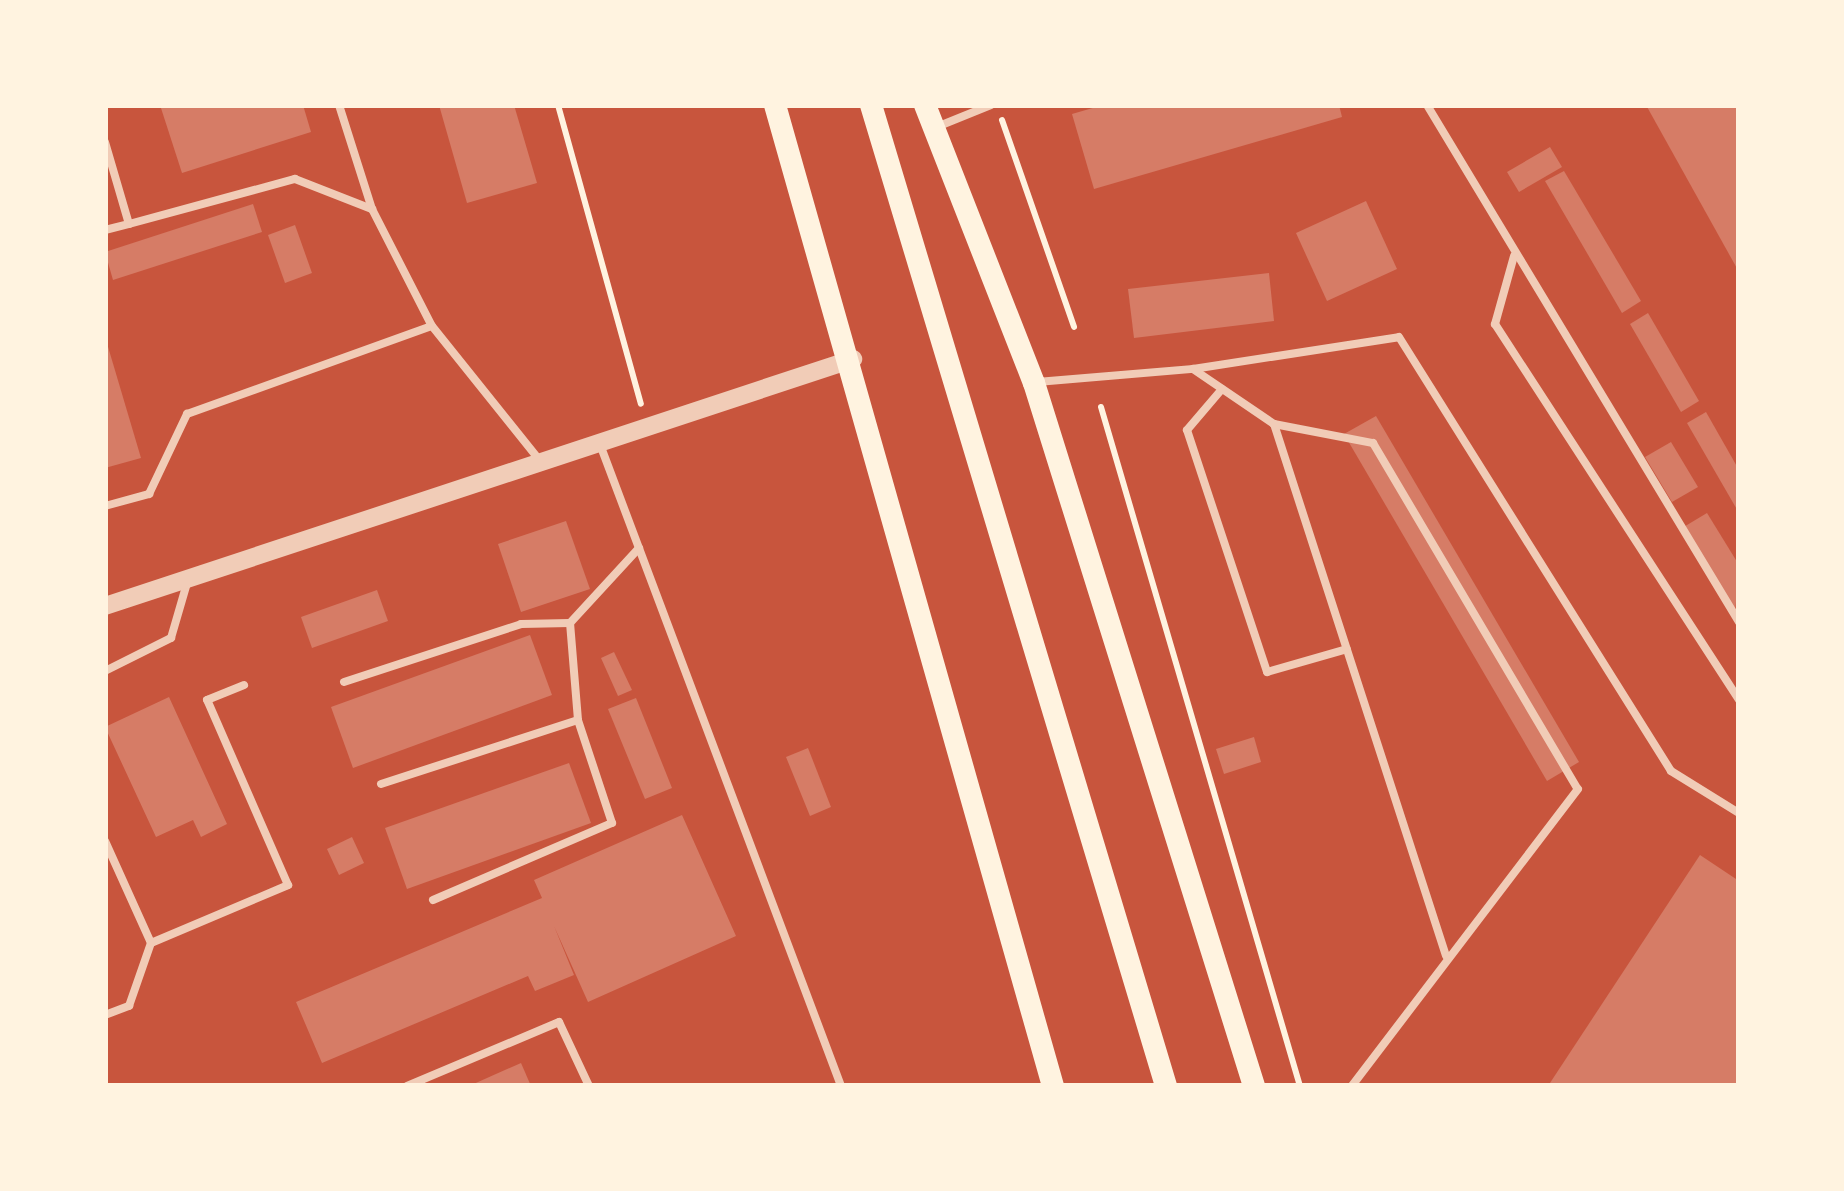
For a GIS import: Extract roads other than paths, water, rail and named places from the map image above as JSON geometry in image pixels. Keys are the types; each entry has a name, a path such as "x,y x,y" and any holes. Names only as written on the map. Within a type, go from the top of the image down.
{"main road":[{"path":"775,105 853,358 1052,1086"},
{"path":"871,105 1040,650 1166,1086"},
{"path":"925,105 1034,382 1254,1086"}],"street":[{"path":"105,606 601,447 853,358"}],"lane":[{"path":"339,105 372,208 432,326 543,465"},
{"path":"934,128 991,105"},
{"path":"1427,105 1514,256 1739,622"},
{"path":"105,142 129,224"},
{"path":"105,230 294,179 372,208"},
{"path":"1514,256 1496,324 1739,700"},
{"path":"105,506 150,494 187,414 432,326"},
{"path":"1034,382 1193,369 1400,337 1672,771 1739,813"},
{"path":"1193,369 1274,424 1372,443 1578,789 1446,956 1352,1086"},
{"path":"1222,389 1187,430 1266,672 1347,650"},
{"path":"1274,424 1446,956"},
{"path":"601,447 841,1086"},
{"path":"344,682 522,624 570,623 639,548"},
{"path":"105,671 170,638 188,579"},
{"path":"432,900 612,823 578,720 570,623"},
{"path":"150,943 288,885 206,700 244,685"},
{"path":"381,784 578,720"},
{"path":"105,841 150,943 129,1006 105,1016"},
{"path":"407,1086 560,1022 589,1086"}]}
